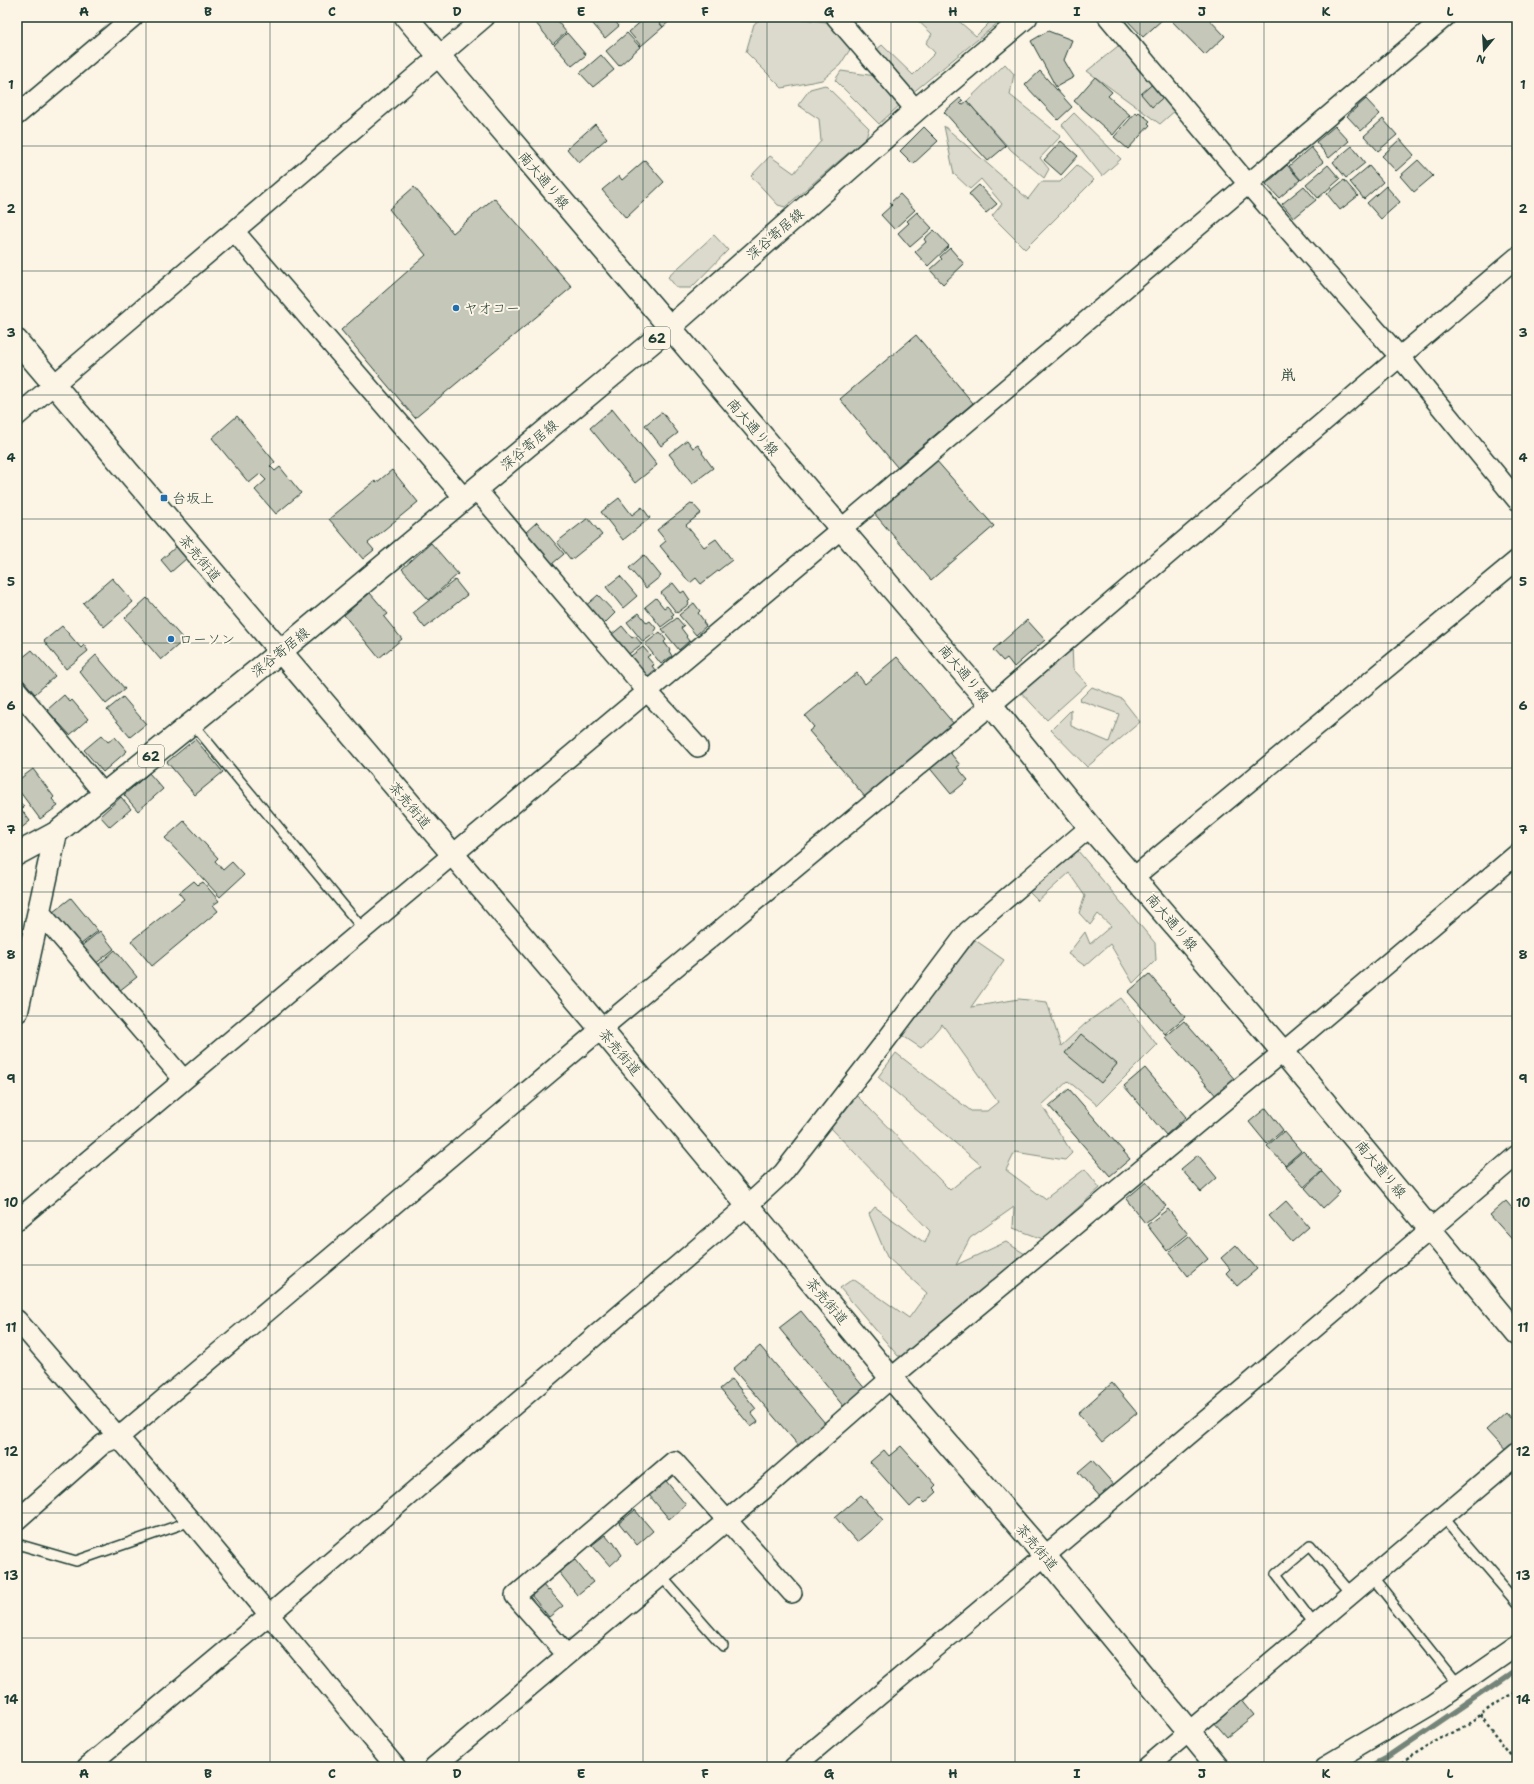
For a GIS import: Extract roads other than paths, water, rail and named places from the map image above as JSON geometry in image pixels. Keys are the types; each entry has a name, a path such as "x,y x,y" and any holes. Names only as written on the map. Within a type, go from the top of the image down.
{"street":[{"path":"17,115 133,17"},
{"name":"南大通り線","path":"406,17 991,705 1090,827 1283,1052 1517,1334"},
{"path":"17,416 485,17"},
{"path":"836,17 916,110"},
{"name":"深谷寄居線","path":"17,854 56,833 280,652 669,328 916,110 1026,17"},
{"path":"1108,17 1248,184 1399,356 1517,500"},
{"path":"17,1220 841,529 1445,17"},
{"path":"234,231 698,747"},
{"path":"17,1520 103,1444 119,1437 601,1030 991,705 1517,257"},
{"name":"茶売街道","path":"17,341 601,1030 891,1378 1045,1556 1218,1767"},
{"path":"1134,877 1517,560"},
{"path":"17,690 104,794"},
{"path":"87,1767 269,1615 748,1205 783,1173 887,1039 968,930 1090,827"},
{"path":"17,1011 40,912 56,833"},
{"path":"434,1767 728,1520 891,1378 1283,1052 1517,854"},
{"path":"40,912 184,1080"},
{"path":"794,1767 1249,1384 1429,1228 1517,1155"},
{"path":"17,1320 191,1521 396,1767"},
{"path":"1146,1767 1517,1454"},
{"path":"567,1656 515,1596 674,1461 792,1592"},
{"path":"1325,1767 1430,1705 1517,1645"}],"lane":[{"path":"192,723 363,929"},
{"path":"1443,1517 1517,1603"},
{"path":"17,1544 76,1561 191,1521"},
{"path":"1314,1625 1276,1574 1310,1545 1352,1594"},
{"path":"661,1576 722,1646"},
{"path":"1372,1577 1458,1685"}],"waterway":[{"path":"1369,1767 1388,1757 1517,1669"}],"place":[{"name":"ヤオコー","path":"456,308"},
{"name":"台坂上","path":"164,498"},
{"name":"ローソン","path":"171,639"}],"district":[{"name":"鼡","path":"1288,375"}]}
